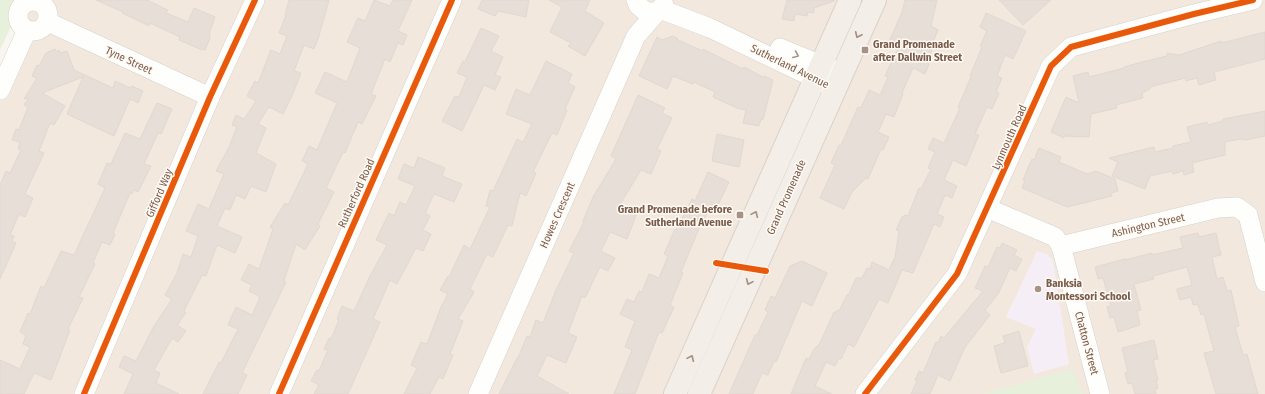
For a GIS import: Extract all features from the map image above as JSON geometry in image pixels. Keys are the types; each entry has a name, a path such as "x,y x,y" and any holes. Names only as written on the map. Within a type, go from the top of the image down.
{"main road":[{"name":"Grand Promenade","path":"675,394 850,0"},
{"name":"Grand Promenade","path":"699,394 875,0"},
{"path":"746,234 765,244"}],"street":[{"name":"Gifford Way","path":"84,394 210,98 254,0"},
{"name":"Rutherford Road","path":"278,394 452,0"},
{"name":"Lynmouth Road","path":"865,394 956,274 1052,66 1071,47 1192,7 1253,0"},
{"path":"30,1 40,1 44,4 48,12 48,22 39,30 27,30 20,24 18,19 19,10 30,1"},
{"name":"Sutherland Avenue","path":"655,5 747,39 838,81"},
{"name":"Howes Crescent","path":"478,394 636,36 655,5"},
{"name":"Tyne Street","path":"48,22 210,98"},
{"path":"0,90 27,30"},
{"name":"Ashington Street","path":"1061,246 1218,208 1236,207 1248,215 1265,282"},
{"path":"987,208 1055,237 1061,246"},
{"name":"Chatton Street","path":"1061,246 1100,394"}],"shaded area":[{"path":"33,0 1265,0 1265,394 0,394 0,74"},
{"name":"Banksia Montessori School","path":"1037,251 1047,254 1053,261 1069,364 1034,374 1027,347 1036,329 1006,317"}],"green space":[{"path":"0,0 23,0 0,50"},
{"path":"1073,369 1079,387 1085,394 982,394"}],"building":[{"path":"96,0 147,0 168,10 166,13 188,22 194,8 215,17 210,31 210,38 205,50 202,50 179,40 180,37 150,23 149,26"},
{"path":"289,0 329,0 314,49 304,45 294,71 301,73 283,114 269,107 258,124 266,128 256,153 276,164 266,192 251,186 245,199 236,195 230,210 225,208 217,226 242,237 235,253 217,245 206,276 202,275 184,311 186,313 177,325 186,331 178,342 172,338 154,370 160,373 156,383 179,394 124,394 133,374 119,367 124,356 136,361 154,326 172,299 165,295 177,273 183,254 191,257 198,236 186,231 198,204 209,209 224,174 216,171 229,147 237,127 232,125 236,115 244,119 256,101 247,96 255,81 258,83 271,50 280,54 287,36 279,33 286,15"},
{"path":"374,0 390,6 393,0 412,0 398,31 407,35 403,45 398,43 390,62 385,59 371,94 376,96 362,124 358,122 345,153 343,152 326,188 334,192 318,224 320,226 305,250 296,244 284,281 286,282 242,373 247,375 238,394 203,394 238,329 228,325 236,307 252,315 260,297 249,291 252,285 241,280 249,264 259,269 273,229 270,227 285,203 288,205 308,164 302,161 309,146 317,150 337,103 315,93 325,72 347,82 360,48 347,42 358,18 365,21"},
{"path":"482,0 529,0 526,17 498,11 495,16 478,9"},
{"path":"549,0 590,0 585,11 604,23 585,56 568,46 571,43 550,32 562,7"},
{"path":"787,0 834,1 814,8 814,13 808,12 807,16 795,14 794,21 782,19"},
{"path":"905,0 937,0 931,26 938,30 932,45 934,46 927,60 929,64 925,74 913,68 902,93 903,94 894,117 886,114 878,132 889,137 883,150 881,149 868,179 866,178 852,192 844,209 820,198 835,165 831,163 858,107 861,108 869,90 880,95 888,77 885,76 899,46 889,42 902,12"},
{"path":"999,0 1051,0 1023,25"},
{"path":"986,13 1026,31 1013,59 1005,55 997,76 1002,78 996,92 999,93 992,109 987,107 975,134 979,135 966,166 953,160 944,180 957,186 952,198 945,195 937,214 944,217 940,227 934,224 913,273 902,270 888,303 879,299 854,347 848,344 841,359 839,358 835,366 826,362 815,386 832,394 791,394 806,358 809,359 814,349 820,343 834,312 837,310 839,311 856,278 862,278 867,268 870,269 872,262 889,270 895,257 899,231 896,230 902,217 905,215 908,216 919,188 921,189 931,169 928,168 935,152 928,149 933,138 944,143 960,108 958,107 971,77 970,76 982,47 980,46 987,31 980,27"},
{"path":"481,28 499,36 491,51 503,57 495,75 501,77 495,90 484,85 462,131 442,121 455,96 459,97 467,77 457,73 463,61 465,62"},
{"path":"1265,32 1265,59 1214,72 1216,80 1199,85 1197,78 1186,81 1185,78 1150,87 1150,89 1142,93 1143,98 1116,105 1117,108 1091,114 1089,137 1064,136 1064,138 1051,132 1066,97 1079,103 1073,76 1088,72 1089,77 1167,56 1167,53 1179,55 1221,41 1222,43"},
{"path":"673,36 678,40 703,51 703,49 743,69 744,67 763,77 764,76 773,80 763,120 761,119 759,126 743,123 746,110 737,108 713,97 715,92 694,82 693,84 673,76 667,89 639,76 657,37 662,40"},
{"path":"55,49 56,52 59,50 60,53 67,51 74,70 113,88 115,81 130,88 132,86 143,91 138,103 130,99 114,136 67,114 83,77 42,93 65,106 54,125 50,123 39,151 44,153 25,194 33,198 25,217 19,214 10,235 14,236 12,241 16,243 0,279 0,185 6,171 10,173 21,150 18,149 20,142 12,140 16,129 19,130 28,107 24,105 29,98 24,99 37,78 32,76 37,65 39,66 46,53"},
{"path":"546,61 572,74 568,83 575,87 565,109 567,110 557,135 552,133 533,172 536,173 526,196 520,193 512,226 508,225 493,257 487,254 470,289 474,292 458,319 463,321 450,354 453,355 443,379 439,377 430,394 404,394 417,368 411,365 421,342 427,344 441,307 448,294 440,290 448,276 449,277 464,245 470,249 490,207 486,206 490,190 493,191 517,139 523,142 532,124 506,114 516,89 530,95"},
{"path":"638,95 665,108 662,113 672,118 657,149 661,151 651,174 641,170 619,206 637,213 627,239 610,232 601,251 615,258 608,271 600,267 585,298 582,296 568,333 577,337 566,363 547,355 537,376 569,394 499,394 518,358 527,336 530,337 536,320 543,323 556,290 574,253 569,251 584,222 583,221 593,197 616,159 611,156"},
{"path":"157,103 172,109 161,134 158,133 144,164 151,166 138,192 134,190 132,194 130,193 113,233 115,234 110,245 102,242 93,263 95,264 79,297 83,298 68,329 70,330 51,380 34,373 24,394 0,394 0,360 20,369 30,347 23,344 26,335 20,332 28,313 30,314 41,286 44,288 61,251 74,255 105,188 98,184 107,163 111,164 125,133 140,139"},
{"path":"1265,111 1265,136 1225,142 1225,155 1192,163 1194,172 1184,175 1183,171 1173,174 1172,171 1150,176 1145,189 1112,176 1118,162 1109,158 1154,147 1155,152 1173,148 1173,146 1191,142 1187,127 1207,122 1208,125 1223,121 1223,119"},
{"path":"717,134 744,140 739,167 712,161"},
{"path":"1039,148 1061,157 1059,162 1087,174 1096,171 1115,179 1118,191 1111,193 1112,196 1067,207 1022,188 1027,170 1032,159 1034,160"},
{"path":"418,157 445,168 442,176 462,184 454,202 434,194 425,213 430,216 423,230 431,234 423,251 416,248 397,284 390,280 373,319 380,322 348,394 314,394 319,385 311,381 317,370 319,371 328,350 324,349 329,338 331,339 339,320 337,319 342,306 354,311 370,276 387,245 376,240 389,213 394,216 400,202 406,205 415,186 398,179 404,164 414,168"},
{"path":"708,172 729,182 717,207 712,204 698,231 681,272 683,273 670,305 674,307 662,333 659,332 635,394 614,394 632,350 625,347 635,321 620,314 627,299 634,302 639,291 642,292 649,274 659,278 668,256 664,254 675,229 676,230 692,199 695,201"},
{"path":"1198,233 1199,237 1216,233 1221,255 1212,257 1217,279 1223,277 1227,291 1231,290 1239,326 1235,327 1243,355 1247,354 1258,394 1216,394 1204,353 1214,351 1204,314 1201,315 1198,304 1193,305 1191,297 1180,300 1177,291 1177,289 1192,285 1187,267 1153,276 1154,279 1134,284 1141,310 1137,311 1140,325 1118,332 1114,317 1110,318 1107,307 1111,306 1103,278 1098,279 1095,267 1152,253 1152,255 1183,248 1180,237"},
{"path":"1002,243 1017,250 1014,255 1022,259 1016,271 1010,268 998,294 985,310 990,315 965,347 950,381 938,375 930,394 911,394 917,381 915,380 919,371 923,373 936,342 938,343 941,336 944,338 983,291 975,288 985,266 988,267 997,247 1000,248"},
{"path":"802,261 827,273 812,306 802,301 776,362 774,361 768,375 762,373 753,394 729,394 755,335 757,335 768,312 765,310 771,296 775,298 790,266"},
{"path":"1019,331 1028,366 1001,373 994,346 1005,343 1003,336"},
{"path":"1154,340 1158,359 1153,360 1158,380 1156,380 1158,388 1155,389 1156,394 1135,394 1132,383 1128,384 1125,373 1128,372 1122,348"}],"cycle path":[{"path":"84,394 210,97 255,0"},
{"path":"279,394 452,0"},
{"path":"865,394 957,274 1051,66 1071,47 1253,0"},
{"path":"716,263 766,271"}],"place":[{"name":"Grand Promenade after Dallwin Street","path":"865,50"},
{"name":"Grand Promenade before Sutherland Avenue","path":"740,215"},
{"name":"Banksia Montessori School","path":"1038,289"}]}
